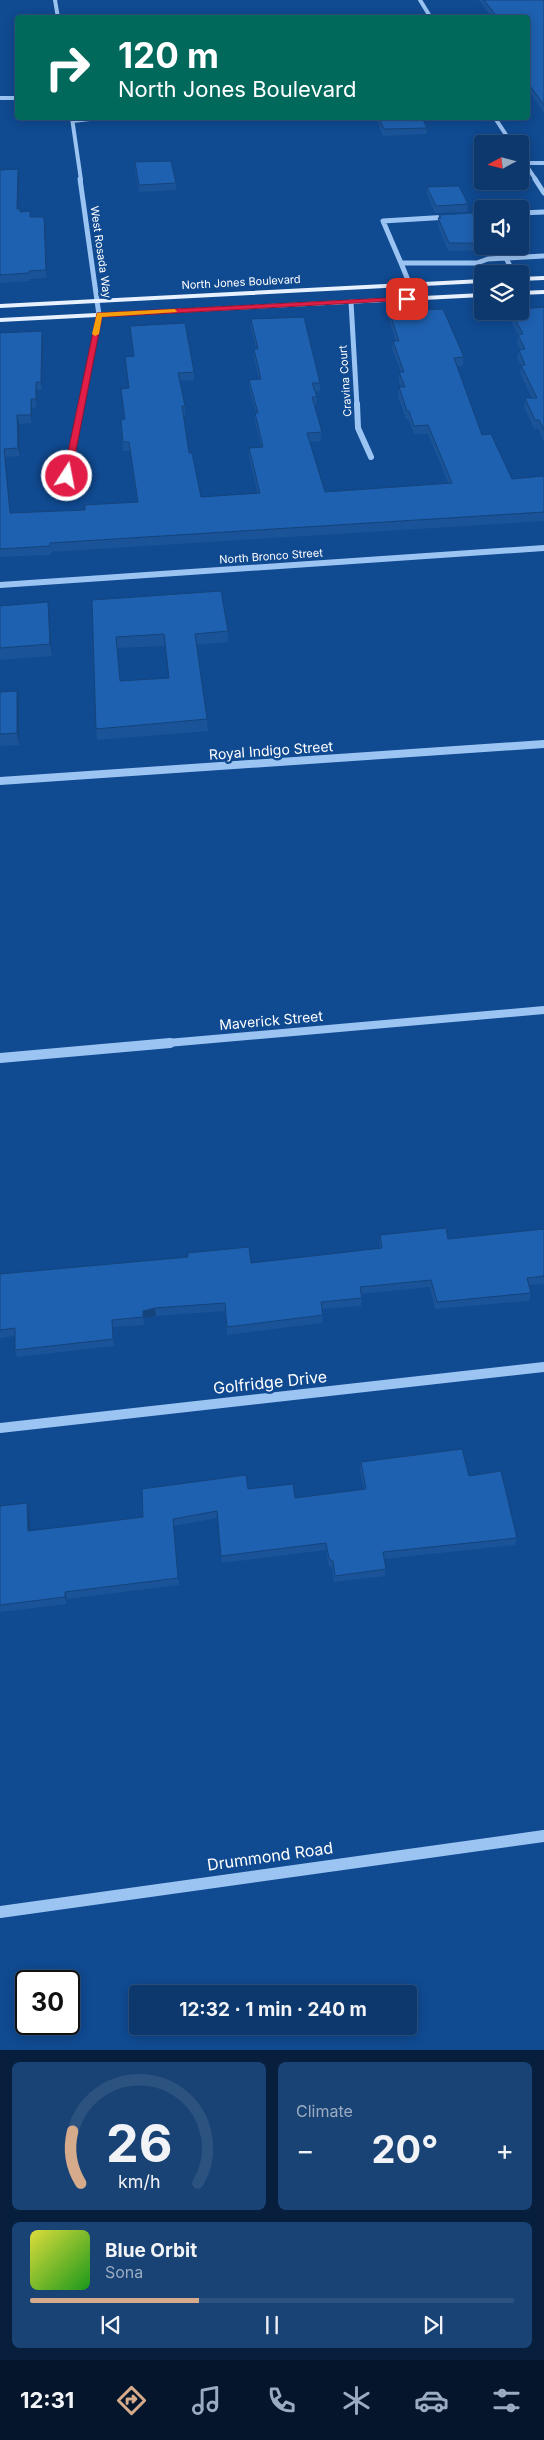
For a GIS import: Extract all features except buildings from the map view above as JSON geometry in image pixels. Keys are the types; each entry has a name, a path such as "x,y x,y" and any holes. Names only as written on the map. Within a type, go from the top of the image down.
{"main road":[{"path":"529,279 544,278"},
{"name":"North Jones Boulevard","path":"0,306 474,281"},
{"path":"529,293 544,292"},
{"name":"North Jones Boulevard","path":"0,320 474,295"}],"street":[{"path":"55,0 58,15"},
{"path":"420,0 429,15"},
{"path":"0,98 15,98"},
{"name":"West Rosada Way","path":"67,476 99,315 99,300 72,120"},
{"path":"496,120 506,135"},
{"path":"529,163 544,163"},
{"path":"529,169 544,193"},
{"path":"536,180 544,180"},
{"path":"529,213 544,212"},
{"path":"410,284 383,221 474,215"},
{"path":"402,263 477,263 488,259 543,256"},
{"path":"506,258 510,265"},
{"name":"Cravina Court","path":"350,302 358,428 371,457"},
{"name":"North Bronco Street","path":"0,585 544,548"},
{"name":"Royal Indigo Street","path":"0,781 544,744"},
{"name":"Maverick Street","path":"0,1058 544,1010"},
{"name":"Golfridge Drive","path":"0,1428 544,1367"},
{"name":"Drummond Road","path":"0,1912 544,1836"}],"slow traffic":[{"path":"95,334 99,315 175,311"}],"route":[{"path":"67,476 99,315 407,299"}]}
